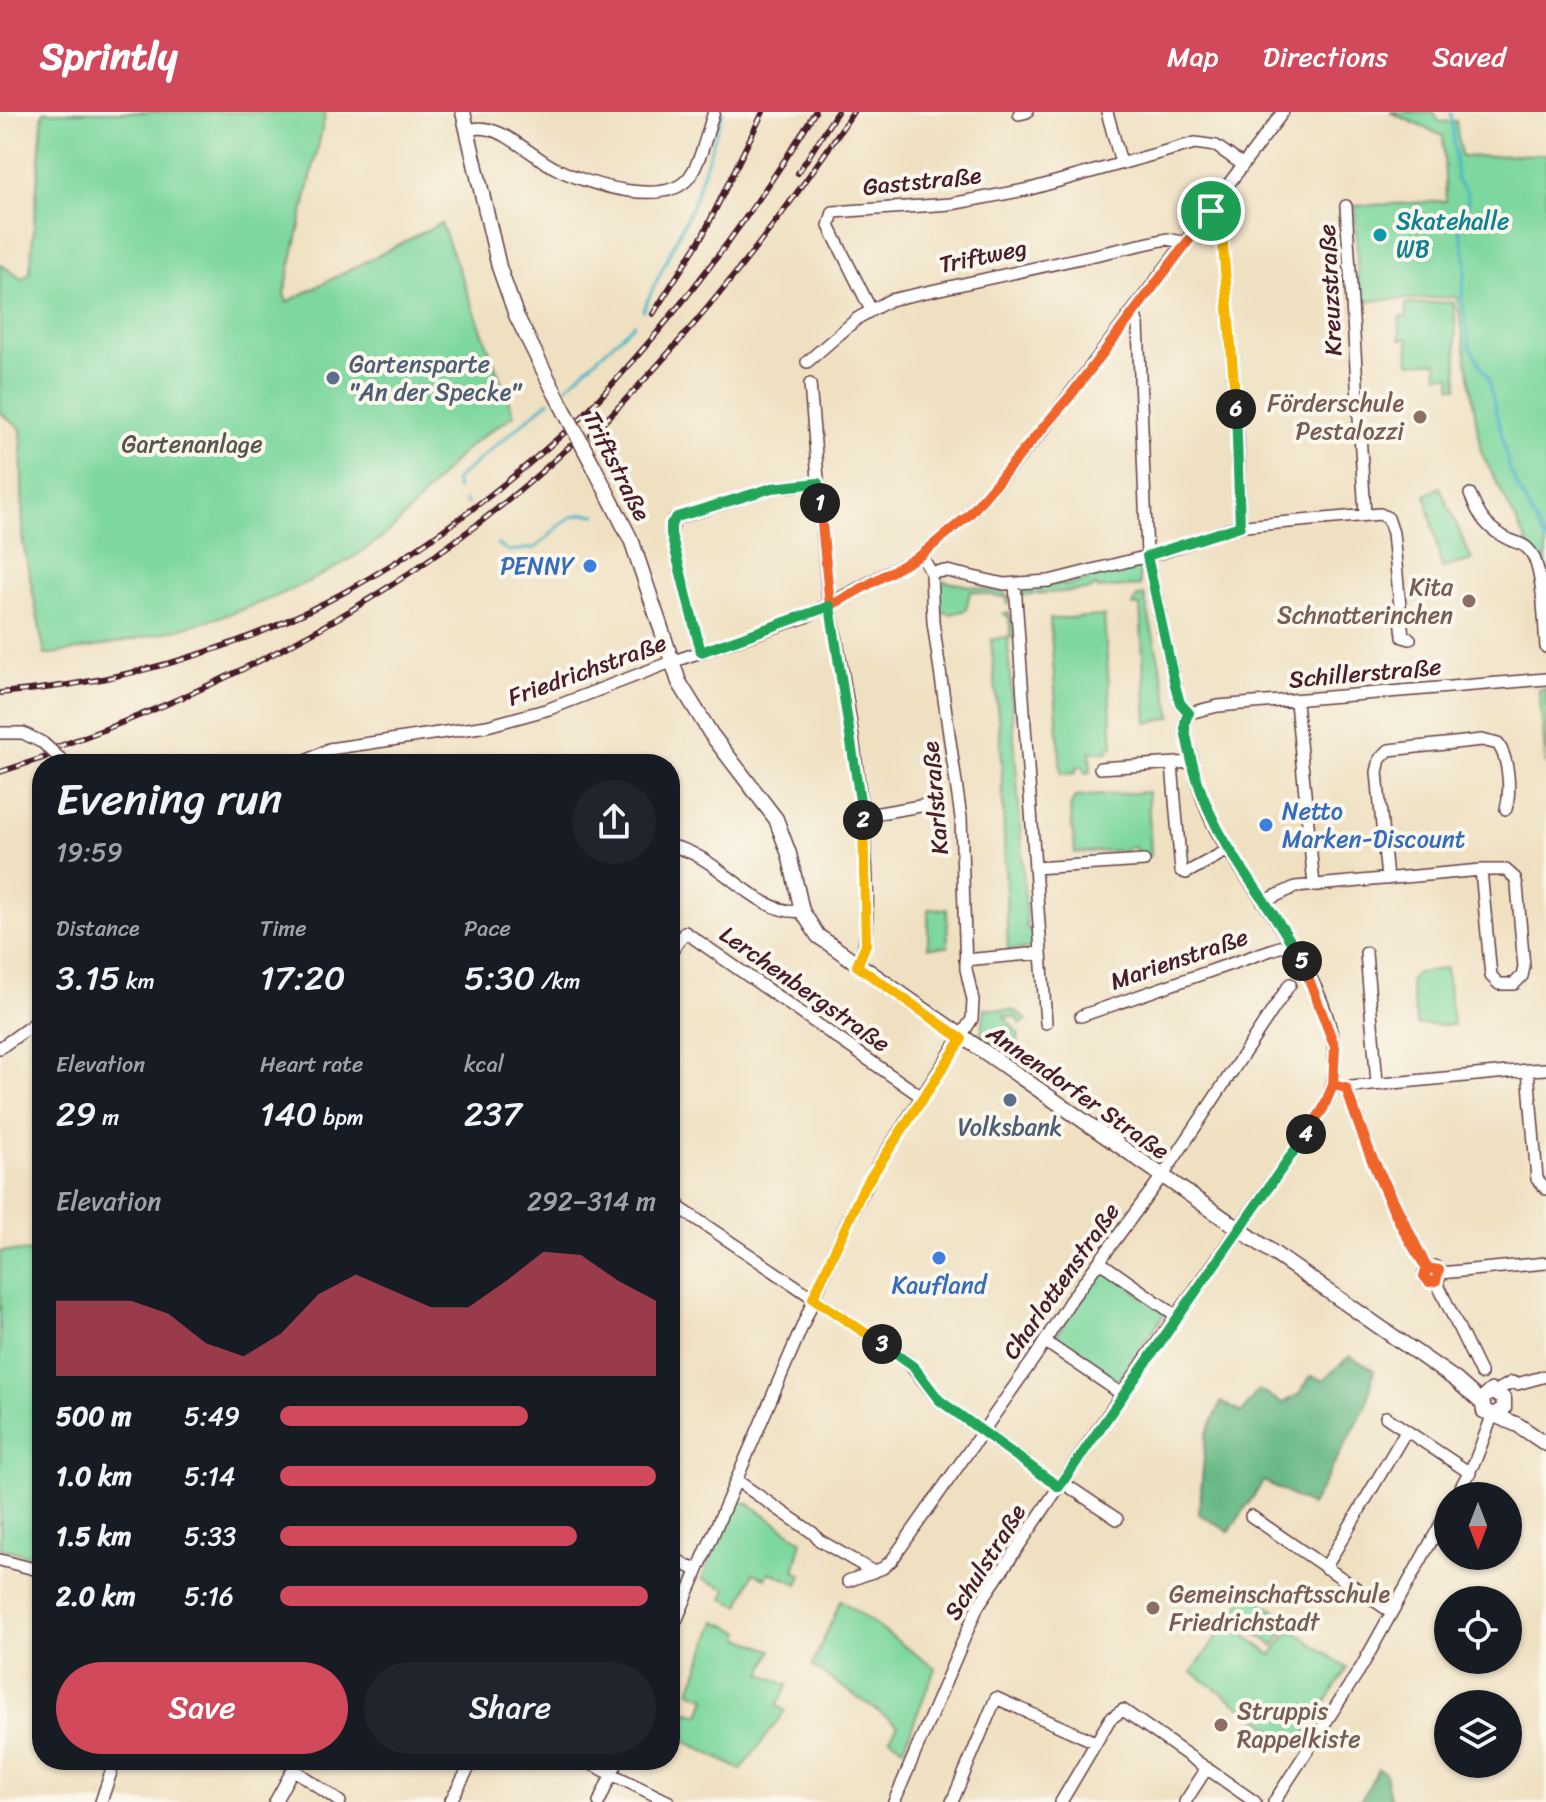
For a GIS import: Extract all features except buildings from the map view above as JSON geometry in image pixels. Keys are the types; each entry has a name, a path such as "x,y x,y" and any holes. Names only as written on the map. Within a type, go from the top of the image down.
{"main road":[{"name":"Triftstraße","path":"463,112 502,278 555,393 632,542 671,662 705,726 776,819 789,854 802,911"},
{"name":"Annendorfer Straße","path":"802,911 818,936 857,966 1493,1403 1546,1444"}],"street":[{"path":"469,130 493,131 575,177 651,193 677,188 690,176 714,112"},
{"path":"1107,112 1121,163"},
{"name":"Friedrichstraße","path":"320,754 329,749 512,721 830,606 921,555 951,532 994,487 1134,314 1283,112"},
{"name":"Gaststraße","path":"871,310 829,226 829,217 833,212 951,204 1030,189 1203,143 1222,149 1243,165"},
{"name":"Kreuzstraße","path":"1346,206 1365,514"},
{"path":"1211,211 1220,220 1223,241 1238,440 1240,526"},
{"name":"Triftweg","path":"807,362 846,327 871,310 916,293 1167,239 1187,243"},
{"path":"1134,314 1138,324 1147,556 1175,685 1180,703 1189,713 1184,724 1192,762 1202,799 1228,850 1309,975 1333,1040 1337,1064 1333,1085 1346,1088 1546,1069"},
{"path":"810,384 830,606 862,816 866,944 857,966"},
{"path":"701,652 671,534 674,519 772,488 818,483"},
{"path":"1470,494 1485,525 1494,533 1528,548 1532,554 1539,575 1546,647"},
{"path":"931,572 947,571 1015,584 1062,578 1147,556 1240,526 1380,514 1391,524 1403,637 1410,639"},
{"name":"Karlstraße","path":"921,555 931,572 933,622 951,730 961,818 965,960 973,1013 962,1039"},
{"path":"1015,584 1046,1023"},
{"name":"Schillerstraße","path":"1189,713 1218,706 1296,702 1546,679"},
{"path":"1296,702 1314,885"},
{"path":"0,733 23,733 43,743 55,754"},
{"path":"1387,879 1377,772 1378,763 1385,753 1400,748 1494,742 1504,756 1509,798 1506,809"},
{"path":"1100,768 1192,762"},
{"path":"1172,764 1181,871 1186,873 1228,850"},
{"path":"862,816 926,805"},
{"path":"680,850 704,859 775,908 802,911"},
{"path":"1034,868 1136,858"},
{"path":"1263,902 1289,889 1314,885 1481,870 1506,870 1515,878 1524,967 1522,976 1514,984 1499,984 1491,976 1481,870"},
{"name":"Lerchenbergstraße","path":"680,939 685,932 922,1097"},
{"name":"Marienstraße","path":"1081,1016 1291,943"},
{"path":"965,960 1041,953"},
{"path":"1366,953 1377,1083"},
{"name":"Charlottenstraße","path":"848,1581 874,1572 892,1560 983,1433 1070,1301 1161,1177 1290,984"},
{"path":"0,1048 32,1025"},
{"path":"680,1611 813,1298 863,1189 962,1039"},
{"path":"1528,1070 1537,1179 1546,1189"},
{"name":"Schulstraße","path":"894,1802 972,1617 1061,1484 1317,1119 1333,1085"},
{"path":"1346,1088 1371,1155 1427,1268 1435,1267 1481,1374"},
{"path":"680,1208 914,1367 936,1396 983,1433 1117,1519"},
{"path":"1100,1262 1171,1312"},
{"path":"1438,1277 1546,1263"},
{"path":"1050,1345 1123,1395"},
{"path":"1465,1482 1493,1403 1517,1384 1546,1376"},
{"path":"1386,1417 1470,1473"},
{"path":"1325,1568 1406,1431"},
{"path":"736,1480 819,1540 874,1572"},
{"path":"1251,1516 1391,1612"},
{"path":"1274,1802 1340,1703 1434,1536"},
{"path":"0,1560 32,1568"},
{"path":"680,1562 697,1571"},
{"path":"952,1802 996,1698 1095,1742"},
{"path":"1061,1802 1095,1742 1116,1711 1123,1710 1255,1802"},
{"path":"1185,1802 1207,1768"},
{"path":"101,1802 112,1770"},
{"path":"275,1802 292,1770"},
{"path":"301,1770 340,1802"},
{"path":"450,1802 468,1770"},
{"path":"604,1770 669,1802"},
{"path":"599,1802 614,1770"}],"green space":[{"name":"Gartenanlage","path":"43,112 326,112 284,294 287,302 441,223 514,415 466,449 410,511 376,542 300,586 217,618 174,630 45,655 23,542 21,428 0,413 0,264 22,279 30,273"},
{"path":"1390,112 1434,112 1439,122 1456,121 1461,157 1546,154 1546,618 1540,567 1481,452 1457,297 1359,301 1355,206 1446,201 1443,136"},
{"path":"1454,302 1458,387 1451,387 1451,375 1438,375 1437,362 1409,363 1408,339 1400,339 1399,317 1407,317 1406,304"},
{"path":"1440,487 1472,560 1442,568 1426,495"},
{"path":"1133,566 1139,570 1140,586 1098,589 1096,586 1089,590 1023,595 1020,592 1030,587 1061,583 1064,586"},
{"path":"938,580 1001,592 1011,598 1011,601 1007,604 1008,598 970,591 966,610 951,614 938,611"},
{"path":"1144,595 1172,717 1147,723 1140,606 1133,606 1137,597"},
{"path":"1010,613 1014,637 1009,637 1008,646 1027,929 1035,929 1033,948 1008,951 1001,750 991,640 1010,636 1009,617 1003,614"},
{"path":"1104,616 1113,747 1108,747 1108,752 1090,752 1091,772 1085,773 1084,767 1076,768 1076,773 1061,774 1050,619"},
{"path":"1546,689 1546,765 1539,690"},
{"path":"1148,792 1151,856 1141,856 1134,847 1126,848 1126,857 1122,850 1075,853 1070,807 1075,797"},
{"path":"928,909 947,909 948,947 928,947"},
{"path":"1446,968 1453,1025 1417,1025 1410,981 1415,974"},
{"path":"985,1008 1016,1011 1027,1020 1021,1024 1016,1017 1004,1016 1019,1035 1015,1047 1003,1055 981,1036"},
{"path":"0,1251 32,1252 32,1556 0,1548"},
{"path":"1103,1268 1166,1312 1117,1381 1055,1337"},
{"path":"1350,1356 1374,1370 1367,1405 1311,1506 1264,1481 1229,1532 1199,1514 1206,1435 1221,1402 1242,1413 1258,1390 1283,1403 1299,1394 1311,1376 1323,1380"},
{"path":"739,1501 749,1504 802,1541 794,1571 802,1575 798,1584 770,1572 766,1578 753,1573 740,1606 723,1599 727,1589 702,1579 731,1508"},
{"path":"1248,1592 1291,1622 1274,1646 1232,1616"},
{"path":"841,1600 935,1668 904,1748 890,1738 898,1725 812,1666"},
{"path":"716,1621 741,1632 740,1638 772,1650 762,1674 788,1685 777,1705 785,1711 741,1770 680,1739 684,1711 700,1715 706,1697 690,1691"},
{"path":"1227,1623 1272,1655 1291,1629 1347,1668 1298,1747 1192,1672"},
{"path":"1378,1769 1385,1773 1391,1802 1360,1802"}],"waterway":[{"path":"643,310 693,204 723,112"},
{"path":"1451,112 1457,181 1467,192 1468,202 1460,230 1466,263 1462,297 1470,347 1488,378 1510,471 1546,543"},
{"path":"564,389 634,324"},
{"path":"457,489 455,481 461,475 549,401"},
{"path":"497,544 509,551 535,548 568,519 585,514 596,515"}],"railway":[{"path":"653,314 703,235 763,112"},
{"path":"579,420 644,348 705,272 815,112"},
{"path":"798,173 837,112"},
{"path":"591,435 663,360 730,280 794,198 853,112"},
{"path":"0,693 83,683 161,666 235,642 305,612 372,577 437,535 501,487 564,433"},
{"path":"57,747 196,691 264,659 329,623 454,542 570,446"},
{"path":"0,772 32,762"}],"place":[{"name":"Skatehalle WB","path":"1380,235"},
{"name":"Gartensparte \"An der Specke\"","path":"333,378"},
{"name":"Förderschule Pestalozzi","path":"1420,417"},
{"name":"PENNY","path":"590,566"},
{"name":"Kita Schnatterinchen","path":"1469,601"},
{"name":"Netto Marken-Discount","path":"1266,825"},
{"name":"Volksbank","path":"1010,1100"},
{"name":"Kaufland","path":"939,1258"},
{"name":"Gemeinschaftsschule Friedrichstadt","path":"1153,1608"},
{"name":"Struppis Rappelkiste","path":"1221,1725"}],"route":[{"path":"1211,211 1022,455 960,523 906,565 830,606 818,483 772,488 677,517 670,528 701,652 830,606 862,816 866,944 857,966 962,1039 863,1189 813,1298 907,1361 939,1400 1059,1487 1317,1119 1333,1085 1346,1088 1364,1138 1416,1250 1427,1268 1435,1267 1440,1275 1434,1282 1425,1279 1427,1268 1420,1258 1416,1250 1371,1155 1364,1138 1350,1099 1346,1088 1342,1088 1333,1085 1335,1047 1304,964 1222,841 1206,809 1198,788 1185,729 1189,713 1180,703 1152,587 1147,556 1240,526 1238,440 1223,241 1220,220 1211,211"}]}
